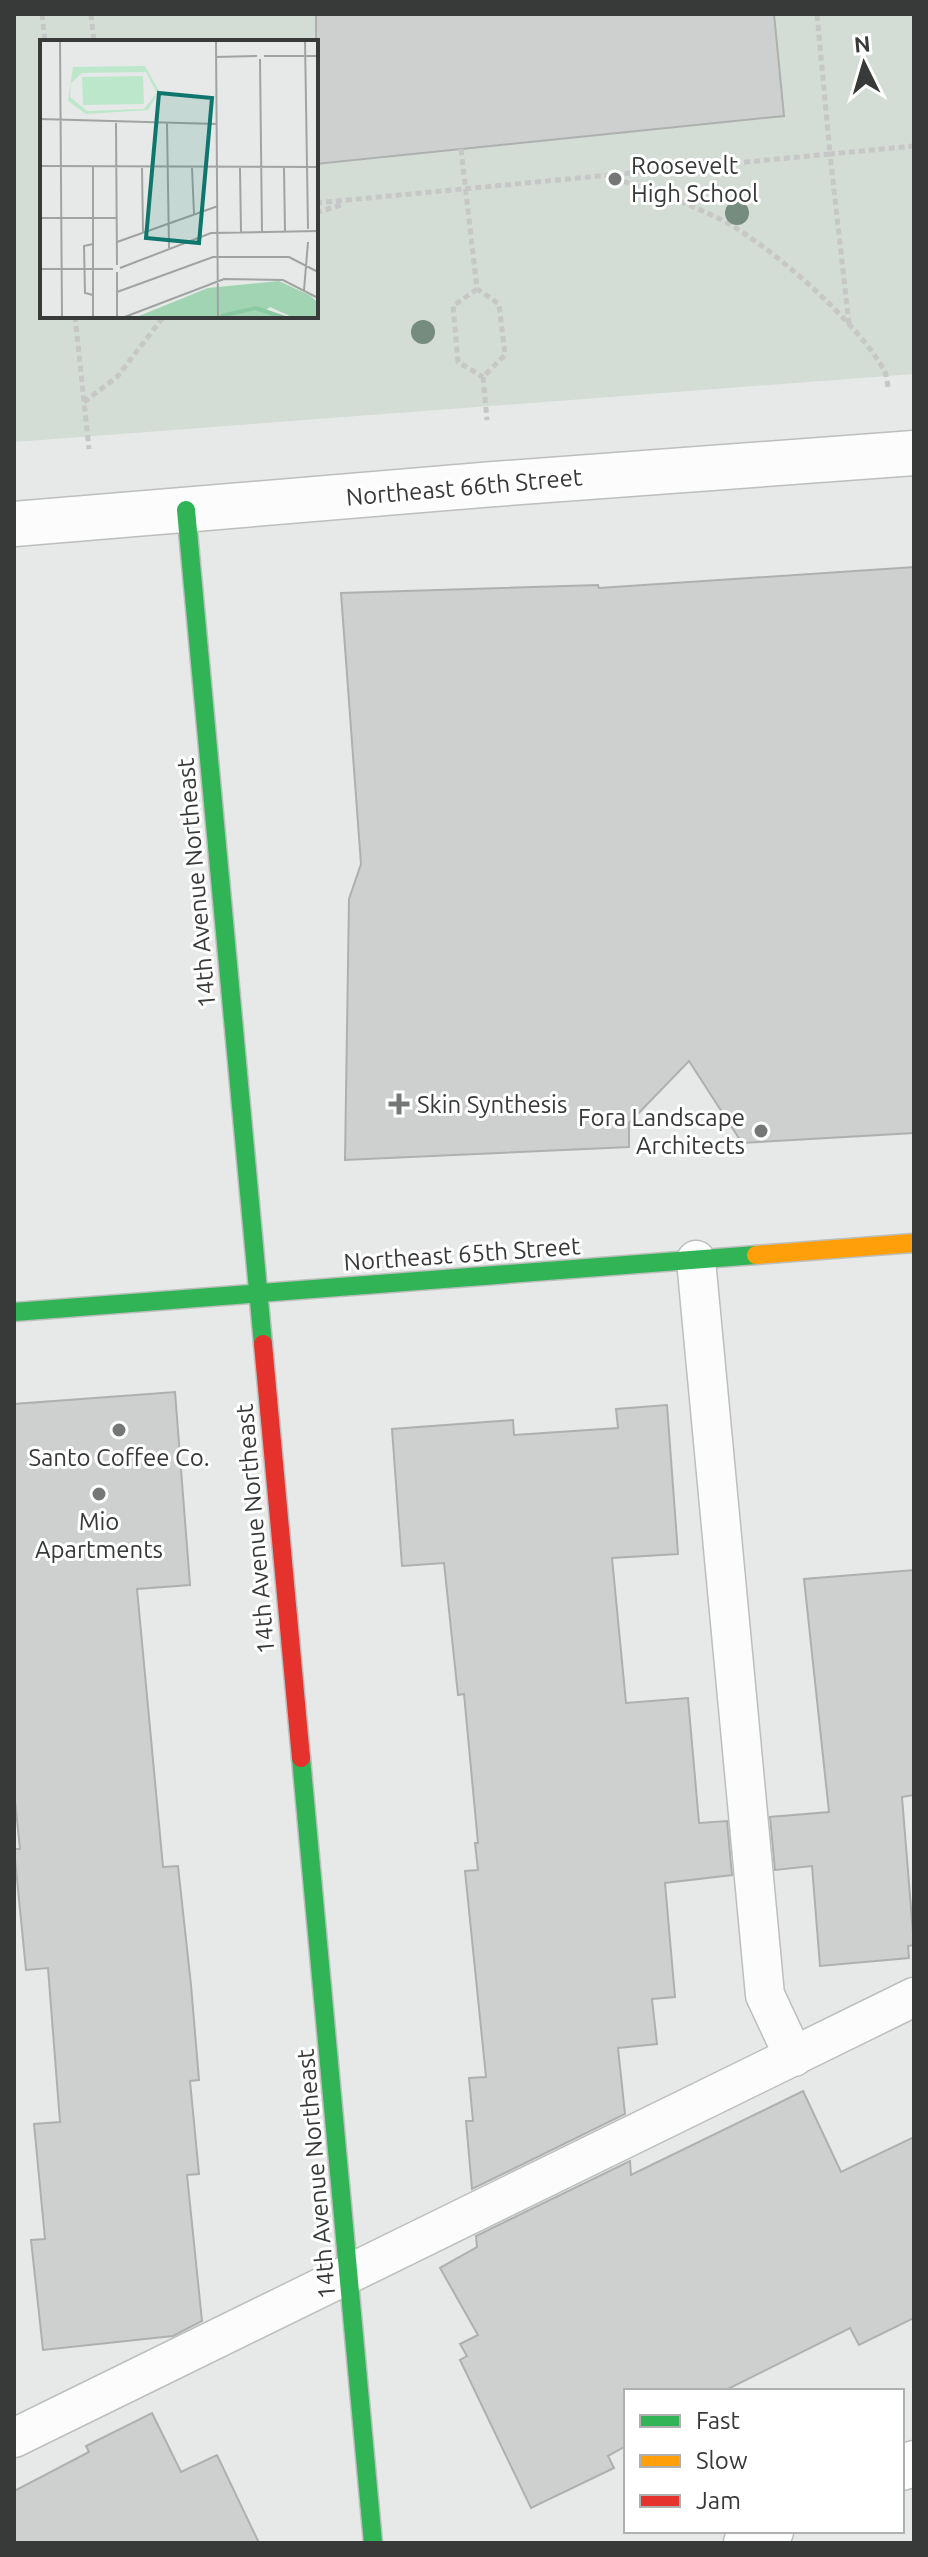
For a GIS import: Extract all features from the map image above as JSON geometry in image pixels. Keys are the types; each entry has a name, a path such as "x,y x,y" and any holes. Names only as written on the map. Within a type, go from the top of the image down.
{"street":[{"name":"Northeast 66th Street","path":"14,524 914,453"},
{"name":"14th Avenue Northeast","path":"186,510 373,2543"},
{"name":"Northeast 65th Street","path":"14,1312 914,1243"},
{"path":"746,2543 767,2533"}],"lane":[{"path":"696,1260 765,1995 794,2057"},
{"path":"14,2438 914,1997"}],"path":[{"path":"42,14 45,40"},
{"path":"91,14 94,40"},
{"path":"817,14 849,324"},
{"path":"318,203 914,146"},
{"path":"461,149 477,289 499,304 505,355 483,377"},
{"path":"611,176 721,219 780,260 849,324 886,375 888,390"},
{"path":"318,212 357,200"},
{"path":"477,289 453,306 458,362 483,377"},
{"path":"75,318 89,449"},
{"path":"84,402 117,377 162,318"},
{"path":"483,377 487,420"}],"shaded area":[{"name":"Roosevelt High School","path":"14,14 914,14 914,374 14,442"}],"building":[{"path":"316,14 774,14 784,116 318,164"},
{"path":"914,567 914,1133 742,1143 689,1061 629,1123 629,1147 345,1160 349,899 361,864 341,593 598,585 599,588"},
{"path":"175,1392 190,1585 137,1589 163,1867 178,1866 191,1985 199,2080 190,2081 199,2174 187,2175 202,2321 173,2336 43,2350 31,2240 45,2239 34,2124 60,2122 48,1968 26,1970 14,1849 20,1849 14,1791 14,1404"},
{"path":"667,1405 678,1554 612,1558 626,1703 688,1698 699,1823 727,1821 732,1875 665,1883 675,1997 652,1999 657,2044 618,2048 625,2114 472,2189 466,2121 473,2121 469,2078 486,2077 465,1871 478,1870 475,1843 478,1843 464,1694 458,1695 444,1563 402,1566 392,1429 513,1420 514,1435 618,1428 616,1409"},
{"path":"914,1570 914,1795 902,1797 914,1945 908,1946 909,1958 820,1966 812,1866 775,1870 770,1817 829,1812 804,1579"},
{"path":"803,2091 841,2172 914,2137 914,2318 859,2345 850,2328 728,2389 624,2389 624,2447 608,2456 614,2468 531,2508 460,2360 467,2356 460,2344 478,2335 440,2268 477,2247 476,2236 630,2161 631,2175"},
{"path":"152,2413 181,2472 217,2455 259,2543 14,2543 14,2491 89,2452 86,2446"}],"traffic: fast":[{"path":"186,510 263,1344"},
{"path":"14,1312 756,1255"},
{"path":"301,1758 373,2543"}],"traffic: slow":[{"path":"756,1255 914,1243"}],"traffic: jam":[{"path":"263,1344 301,1758"}],"place":[{"name":"Roosevelt High School","path":"615,179"},
{"name":"Skin Synthesis","path":"399,1104"},
{"name":"Fora Landscape Architects","path":"761,1131"},
{"name":"Santo Coffee Co.","path":"119,1430"},
{"name":"Mio Apartments","path":"99,1494"}]}
